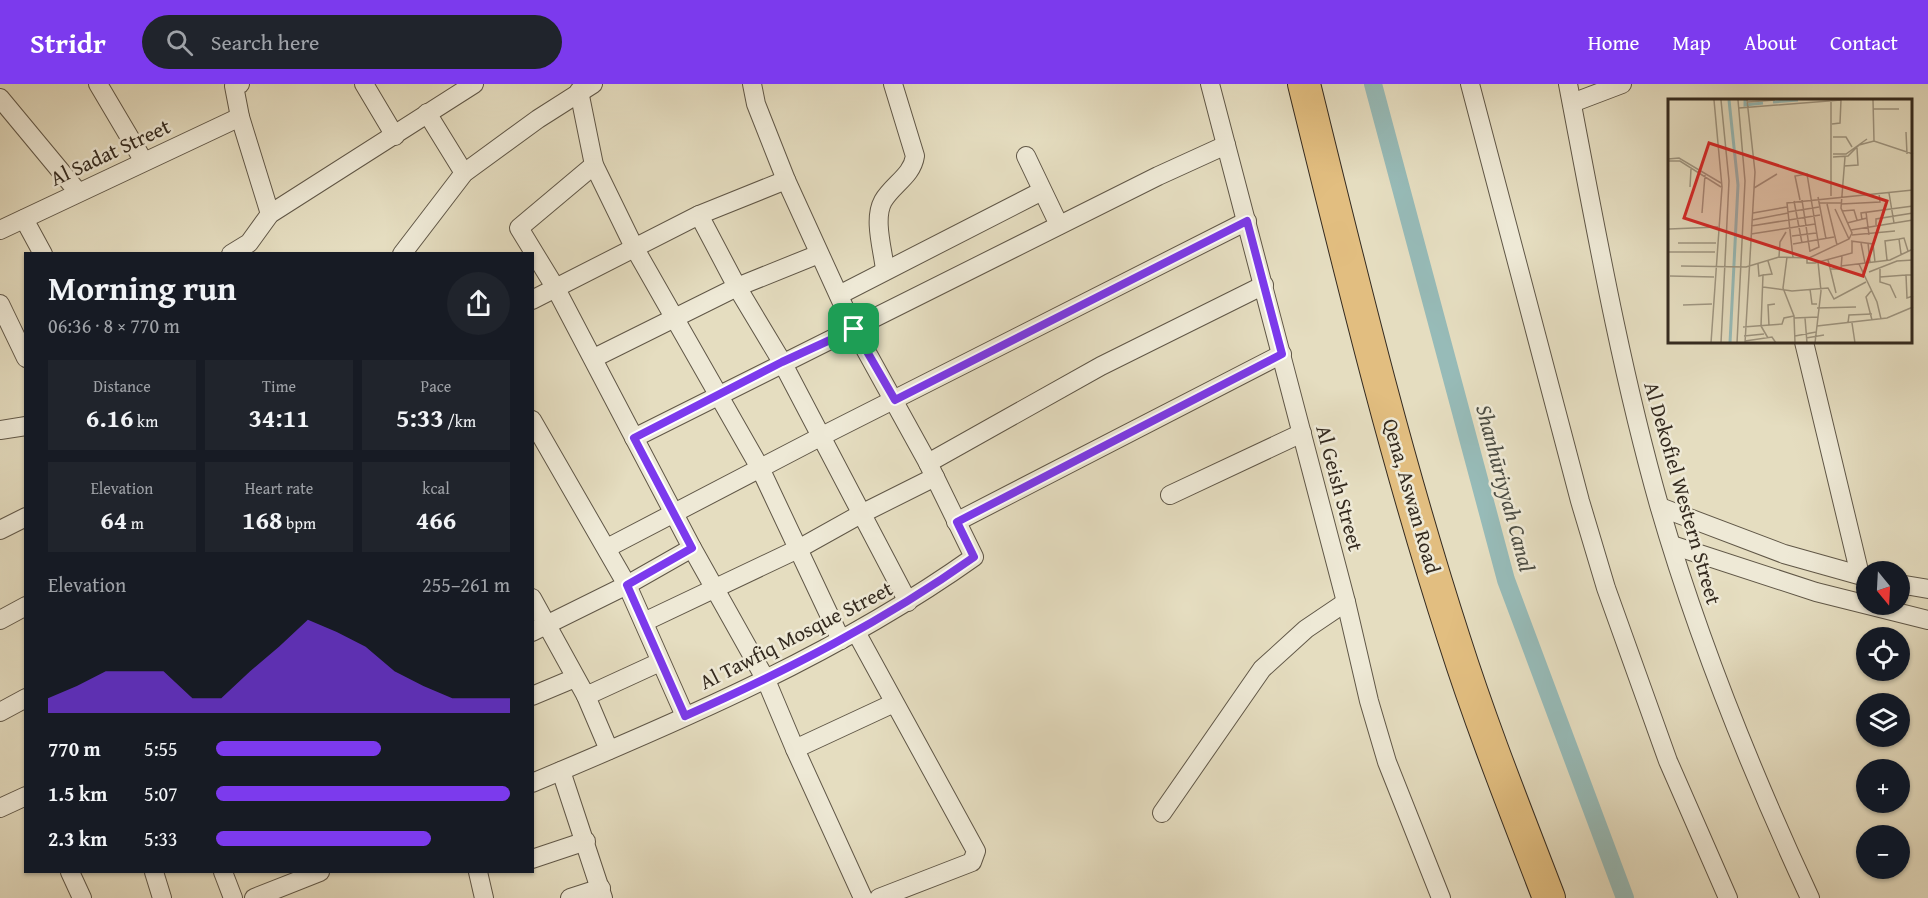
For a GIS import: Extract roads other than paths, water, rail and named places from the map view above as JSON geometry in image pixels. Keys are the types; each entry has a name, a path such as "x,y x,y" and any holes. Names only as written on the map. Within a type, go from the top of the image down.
{"highway":[{"name":"Qena, Aswan Road","path":"1304,84 1350,272 1420,530 1492,748 1549,898"}],"street":[{"path":"98,84 143,160"},
{"path":"240,84 234,86 240,117 270,214"},
{"path":"364,84 395,136"},
{"path":"234,252 249,243 257,228 270,214 474,84"},
{"path":"752,84 756,104 786,180 854,329 895,400 957,522 1282,354"},
{"path":"885,270 879,212 887,196 912,168 915,156 893,84"},
{"name":"Al Geish Street","path":"1210,84 1387,762 1442,898"},
{"path":"1470,84 1580,501 1606,588 1668,761 1728,898"},
{"name":"Al Dekofiel Western Street","path":"1568,84 1626,375 1660,507 1736,728 1772,816 1810,898"},
{"path":"1572,103 1622,84"},
{"path":"404,252 464,173 586,88 594,165 634,247 760,468 800,548 849,636 894,703 976,851 972,862 879,898"},
{"path":"0,98 78,192"},
{"path":"428,113 464,173"},
{"name":"Al Sadat Street","path":"0,230 143,160 240,117"},
{"path":"634,438 1059,225 1226,146"},
{"path":"1026,156 1059,225"},
{"path":"534,252 519,228 594,165"},
{"path":"534,299 699,215 786,180"},
{"path":"839,295 1042,191"},
{"path":"699,215 737,287 782,362 822,436 908,602"},
{"path":"24,219 42,252"},
{"path":"607,548 675,515 822,436 1247,221"},
{"path":"534,253 594,358 692,548 766,680 863,898"},
{"path":"594,358 737,287 819,254"},
{"path":"644,622 800,548 861,514 1101,366 1264,285"},
{"path":"0,304 24,354"},
{"path":"1805,344 1859,561"},
{"path":"534,423 627,585 685,716"},
{"path":"0,430 24,426"},
{"path":"1170,495 1302,433"},
{"path":"1660,507 1784,554 1856,574"},
{"path":"0,530 24,518"},
{"name":"Al Tawfiq Mosque Street","path":"534,782 766,680 908,602 974,557 957,522"},
{"path":"1672,545 1816,592 1928,620"},
{"path":"540,628 627,585 692,548"},
{"path":"1910,586 1928,589"},
{"path":"1162,813 1262,669 1306,628 1346,602"},
{"path":"534,606 540,628 586,696 609,750"},
{"path":"0,620 24,607"},
{"path":"586,696 660,662"},
{"path":"534,695 575,678"},
{"path":"0,712 24,699"},
{"path":"795,749 894,703"},
{"path":"561,771 602,893 570,898"},
{"path":"0,808 24,797"},
{"path":"534,858 586,841"},
{"path":"70,873 76,897"},
{"path":"154,873 162,898"},
{"path":"224,873 232,898"},
{"path":"254,898 317,873"},
{"path":"484,873 484,898"}],"waterway":[{"name":"Shanhūriyyah Canal","path":"1373,84 1506,580 1625,898"}]}
